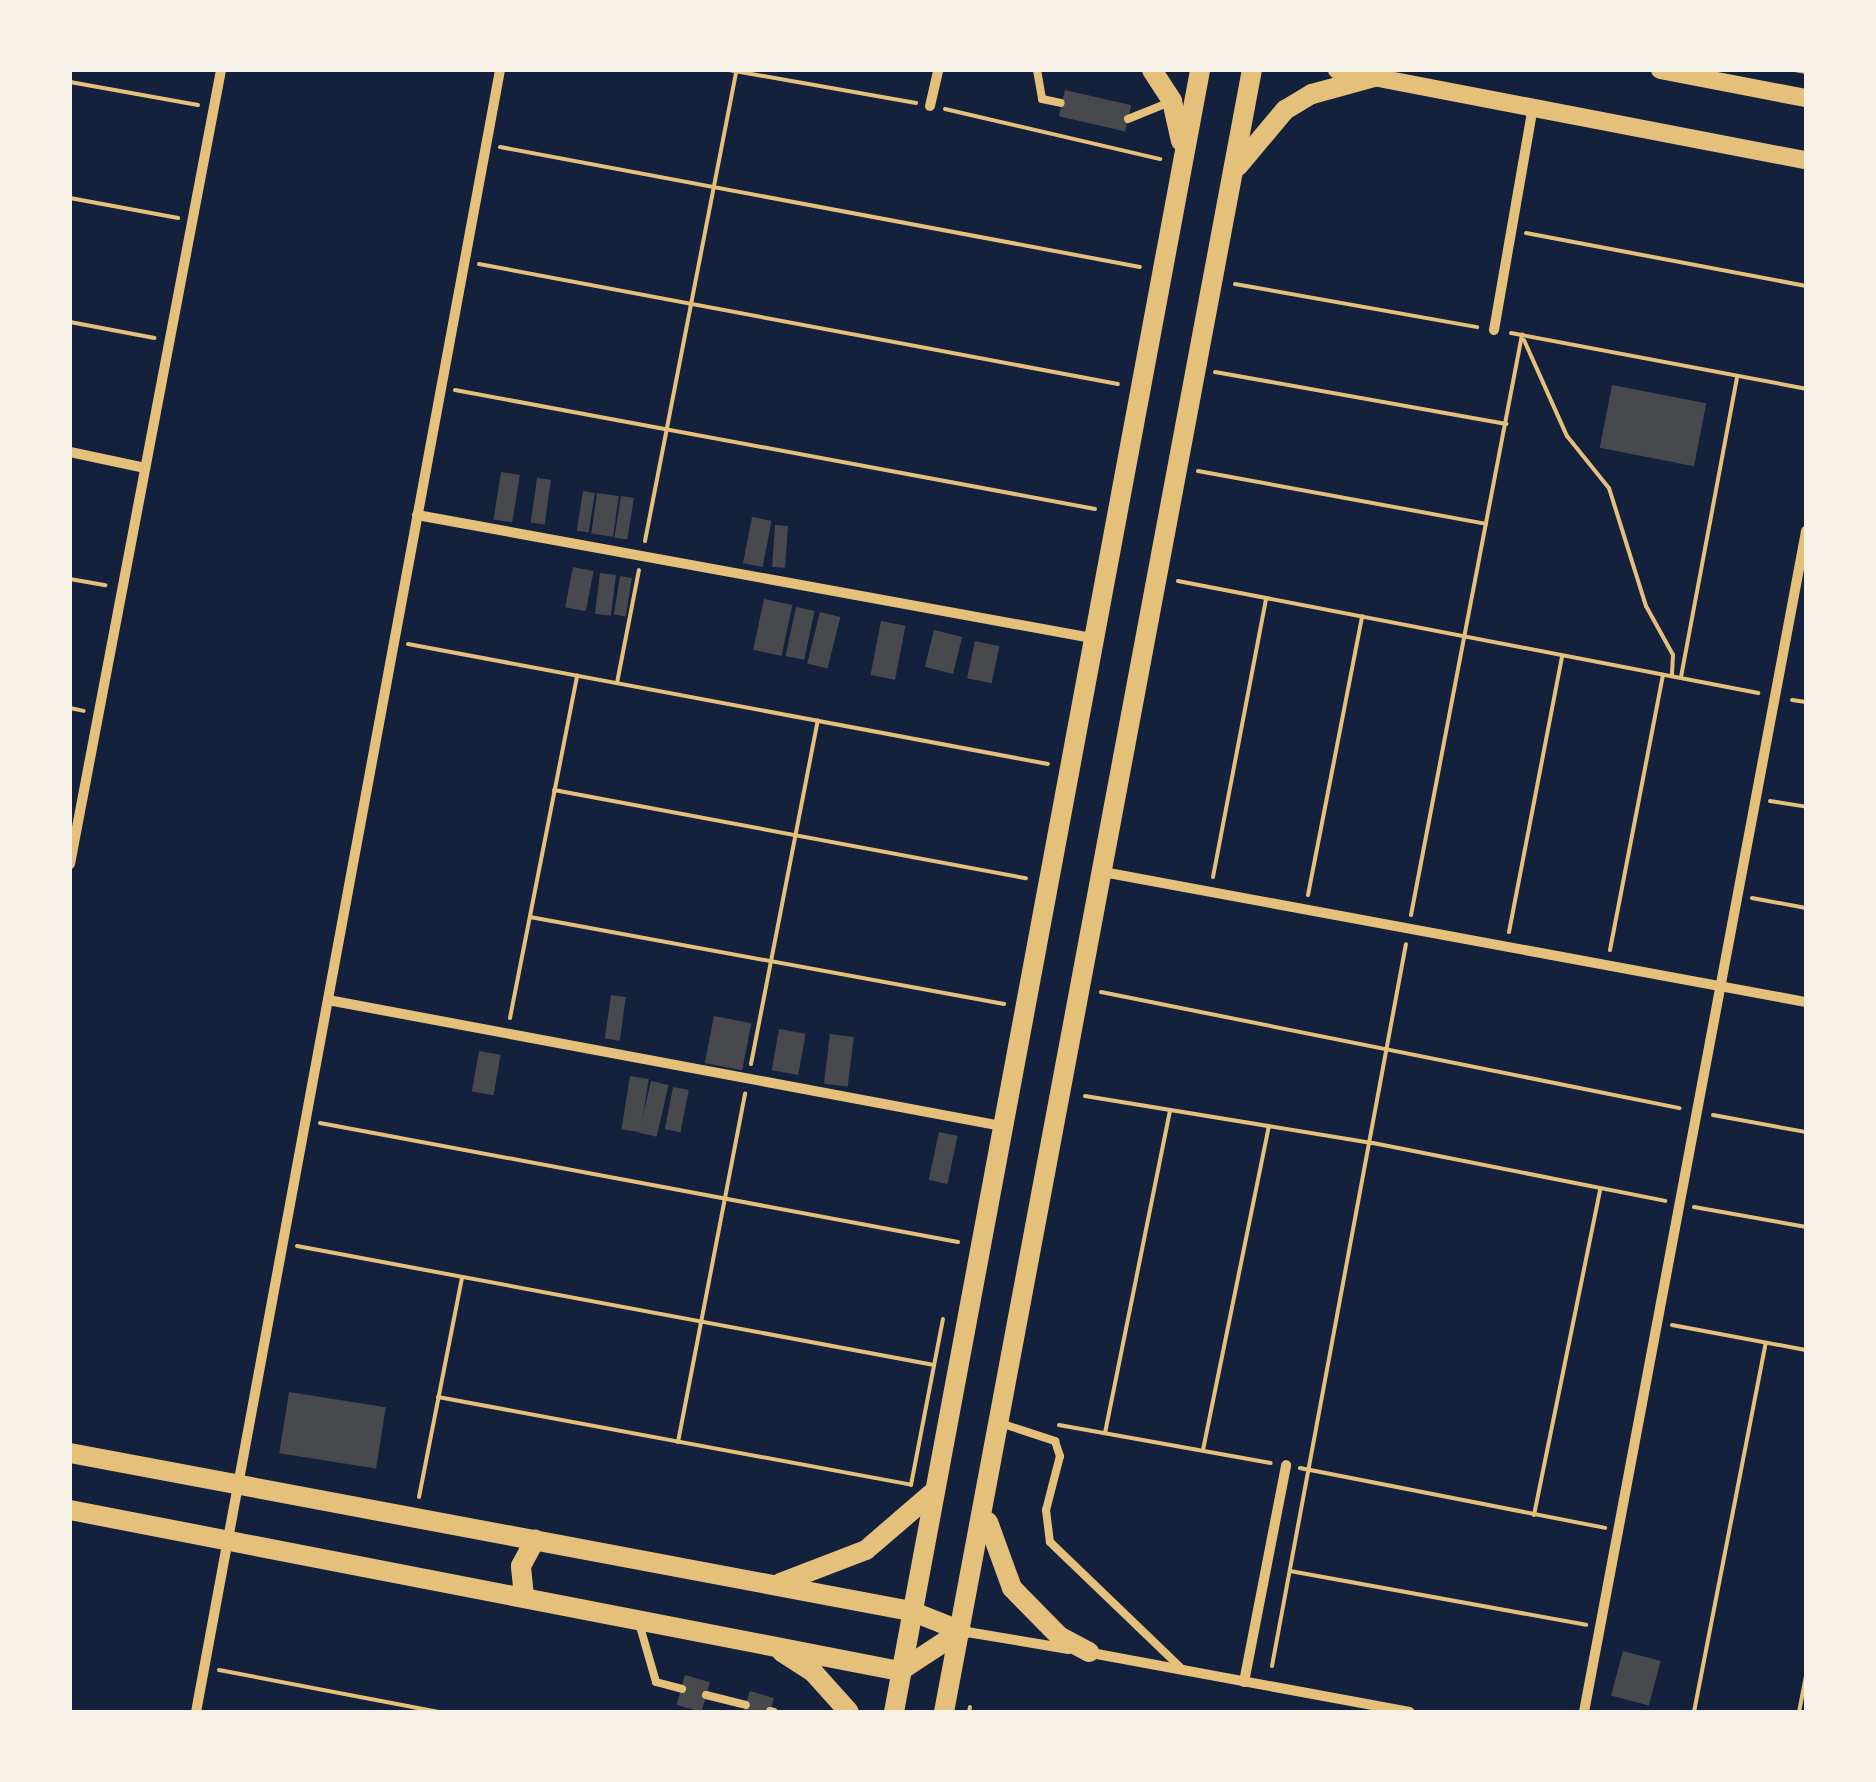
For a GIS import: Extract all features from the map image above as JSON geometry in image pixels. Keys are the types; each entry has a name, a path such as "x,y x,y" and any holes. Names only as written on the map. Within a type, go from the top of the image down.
{"main road":[{"path":"1152,70 1172,101 1174,162"},
{"path":"894,1712 911,1611 921,1490 1002,1126 1174,162 1200,70"},
{"path":"944,1712 1003,1424 1222,216 1252,70"},
{"path":"1222,216 1243,156 1284,110 1312,94 1374,77"},
{"path":"70,1453 911,1611 961,1631"},
{"path":"772,1585 822,1572 866,1550 921,1490"},
{"path":"70,1510 228,1536 900,1672 961,1631"},
{"path":"986,1514 1012,1588 1046,1625 1090,1652"},
{"path":"524,1596 521,1566 535,1540"},
{"path":"757,1642 814,1674 849,1712"}],"street":[{"path":"70,864 73,829 221,70"},
{"path":"196,1712 500,70"},
{"path":"930,106 938,70"},
{"path":"1337,70 1806,160"},
{"path":"1660,70 1806,98"},
{"path":"1494,330 1533,107"},
{"path":"70,452 145,468"},
{"path":"417,515 1092,638"},
{"path":"1584,1712 1806,531"},
{"path":"1103,872 1806,1002"},
{"path":"328,1000 1002,1126"},
{"path":"1244,1682 1286,1466"},
{"path":"961,1631 1409,1712"}],"lane":[{"path":"1037,70 1042,99 1062,102"},
{"path":"1128,119 1172,101"},
{"path":"1003,1424 1055,1442 1060,1456 1046,1510 1050,1542 1068,1564 1113,1596 1184,1672"},
{"path":"637,1618 656,1682 682,1689"},
{"path":"706,1695 746,1705"}],"path":[{"path":"728,70 930,106 1174,162"},
{"path":"1795,70 1806,72"},
{"path":"617,683 736,71"},
{"path":"70,82 214,108"},
{"path":"486,144 1146,268"},
{"path":"70,198 192,220"},
{"path":"1512,230 1806,286"},
{"path":"464,262 1124,385"},
{"path":"1235,284 1806,389"},
{"path":"70,322 170,340"},
{"path":"1272,1666 1522,335"},
{"path":"1522,335 1567,436 1609,488 1646,606 1673,655 1672,675"},
{"path":"1214,372 1506,424"},
{"path":"1682,677 1738,375"},
{"path":"441,387 1100,510"},
{"path":"1198,471 1486,524"},
{"path":"70,578 122,588"},
{"path":"1178,581 1775,697"},
{"path":"1210,891 1266,598"},
{"path":"1306,909 1362,616"},
{"path":"394,642 1051,764"},
{"path":"1506,946 1562,654"},
{"path":"1608,965 1663,674"},
{"path":"507,1032 576,675"},
{"path":"554,790 1029,879"},
{"path":"1756,798 1806,807"},
{"path":"1737,896 1806,908"},
{"path":"530,917 1004,1004"},
{"path":"1101,992 1386,1054 1806,1132"},
{"path":"1085,1096 1373,1143 1806,1228"},
{"path":"1104,1433 1170,1110"},
{"path":"305,1121 958,1242"},
{"path":"1203,1450 1269,1126"},
{"path":"1534,1515 1600,1190"},
{"path":"283,1243 934,1365"},
{"path":"419,1497 462,1277"},
{"path":"1657,1323 1806,1350"},
{"path":"1694,1712 1766,1343"},
{"path":"438,1397 921,1490"},
{"path":"1056,1424 1618,1530"},
{"path":"1290,1571 1600,1628"},
{"path":"204,1667 440,1712"},
{"path":"1799,1712 1806,1675"}],"building":[{"path":"1065,90 1131,105 1125,132 1059,116"},
{"path":"1612,385 1706,403 1694,466 1600,448"},
{"path":"501,472 520,475 512,522 493,519"},
{"path":"537,478 551,480 545,525 531,523"},
{"path":"583,491 595,493 589,532 577,531"},
{"path":"597,493 619,496 613,537 591,534"},
{"path":"621,496 634,498 627,540 614,537"},
{"path":"752,517 772,521 763,567 743,563"},
{"path":"775,525 788,526 785,568 772,567"},
{"path":"573,567 594,571 586,611 565,607"},
{"path":"600,573 616,575 611,616 595,614"},
{"path":"620,576 632,578 626,616 614,615"},
{"path":"764,599 792,605 782,656 753,650"},
{"path":"796,607 815,611 804,660 786,656"},
{"path":"820,612 840,617 828,669 807,663"},
{"path":"881,621 906,626 895,680 871,675"},
{"path":"934,630 962,637 953,674 925,667"},
{"path":"975,641 999,646 992,683 967,678"},
{"path":"611,995 626,997 620,1041 605,1039"},
{"path":"714,1016 751,1023 742,1070 705,1063"},
{"path":"779,1029 806,1034 798,1075 772,1070"},
{"path":"830,1034 854,1037 848,1087 824,1084"},
{"path":"479,1051 501,1055 494,1095 472,1091"},
{"path":"630,1076 649,1079 640,1132 622,1129"},
{"path":"651,1081 669,1085 657,1137 639,1133"},
{"path":"673,1087 689,1090 681,1132 665,1129"},
{"path":"939,1132 958,1136 947,1184 929,1180"},
{"path":"289,1392 386,1407 376,1469 279,1453"},
{"path":"1623,1651 1661,1661 1649,1706 1611,1695"},
{"path":"685,1675 710,1682 701,1712 676,1705"},
{"path":"750,1691 774,1698 770,1712 743,1712"}]}
